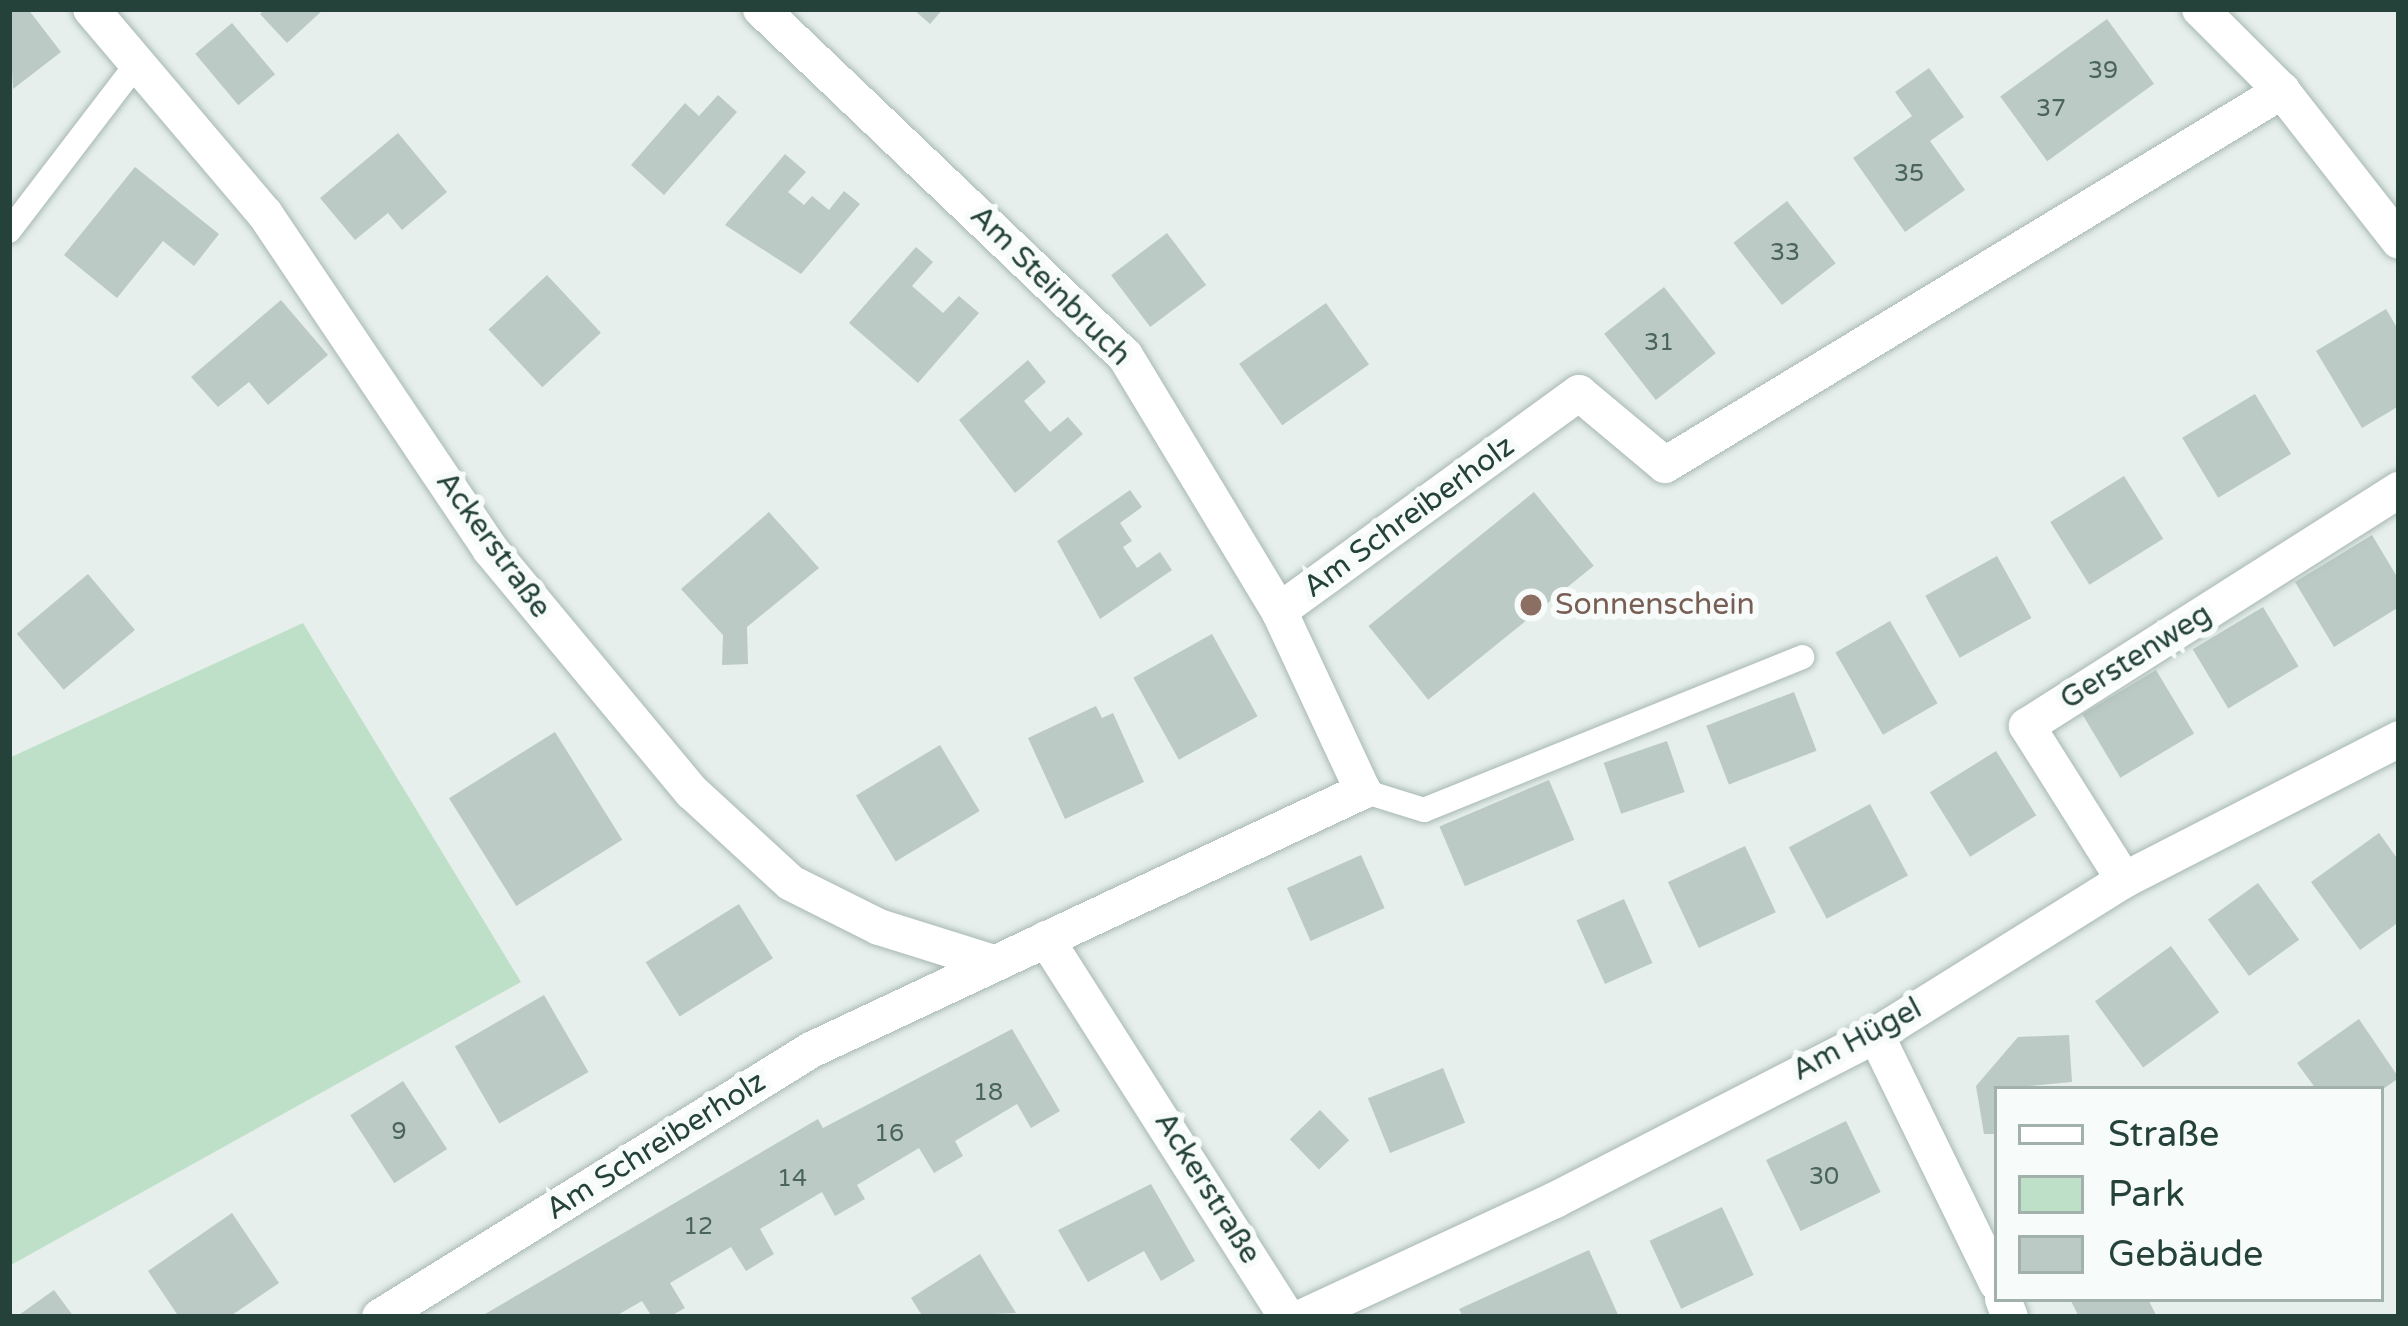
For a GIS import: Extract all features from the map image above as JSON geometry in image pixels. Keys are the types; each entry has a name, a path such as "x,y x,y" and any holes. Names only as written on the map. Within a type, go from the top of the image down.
{"street":[{"name":"Ackerstraße","path":"91,9 265,214 490,549 692,792 791,883 879,927 994,963"},
{"name":"Am Steinbruch","path":"761,9 1125,356 1279,611"},
{"path":"2200,9 2282,91 2399,241"},
{"name":"Am Schreiberholz","path":"380,1317 811,1050 1363,791 1279,611 1579,393 1665,465 2282,91"},
{"name":"Gerstenweg","path":"2124,880 2027,726 2399,490"},
{"name":"Am Hügel","path":"1303,1317 1556,1200 1876,1035 2124,880 2399,739"},
{"name":"Ackerstraße","path":"1046,939 1287,1317"},
{"path":"1876,1035 1994,1276"}],"lane":[{"path":"9,231 138,62"},
{"path":"1363,791 1424,810 1802,657"}],"green space":[{"path":"303,623 521,982 9,1266 9,758"}],"building":[{"path":"28,9 61,52 13,89 9,12"},
{"path":"266,9 324,9 287,43 260,14"},
{"path":"913,9 943,9 930,24"},
{"path":"2107,19 2154,84 2047,161 2000,97"},
{"path":"232,23 275,74 238,105 195,54"},
{"path":"1929,68 1964,117 1930,141 1965,190 1905,232 1853,158 1912,116 1895,92"},
{"path":"718,95 737,112 664,195 631,165 685,103 699,116"},
{"path":"398,133 447,192 402,230 388,213 355,240 320,198"},
{"path":"785,154 806,172 788,192 804,205 812,196 829,210 844,191 860,204 801,274 725,225"},
{"path":"135,167 219,234 194,266 163,241 117,298 64,255"},
{"path":"1787,201 1836,263 1782,305 1733,243"},
{"path":"1167,233 1206,285 1150,327 1111,275"},
{"path":"916,247 933,262 912,286 943,313 959,296 979,313 918,383 849,323"},
{"path":"547,275 601,333 542,387 488,330"},
{"path":"1664,287 1716,353 1656,400 1604,334"},
{"path":"281,300 328,355 268,405 249,382 218,407 191,377"},
{"path":"1326,303 1369,364 1282,425 1239,364"},
{"path":"2386,309 2399,331 2399,406 2362,428 2316,351"},
{"path":"1028,360 1046,382 1024,401 1050,432 1068,417 1083,434 1015,493 959,420"},
{"path":"2255,394 2291,454 2218,498 2182,438"},
{"path":"2124,476 2163,539 2089,585 2050,522"},
{"path":"1130,490 1142,507 1120,523 1132,541 1123,547 1137,568 1160,552 1172,570 1100,619 1057,541"},
{"path":"1534,492 1594,566 1428,700 1368,626"},
{"path":"769,512 819,568 747,627 748,664 722,665 723,635 681,589"},
{"path":"2372,535 2399,580 2399,607 2334,647 2295,582"},
{"path":"1997,556 2031,618 1960,658 1925,596"},
{"path":"88,574 135,630 64,690 17,634"},
{"path":"2263,607 2299,666 2228,708 2193,649"},
{"path":"1890,621 1938,703 1883,735 1835,652"},
{"path":"1212,634 1258,716 1179,760 1133,678"},
{"path":"2156,670 2194,733 2120,778 2082,714"},
{"path":"1794,692 1817,751 1729,785 1706,726"},
{"path":"1096,706 1102,718 1113,713 1144,782 1065,819 1028,738"},
{"path":"555,732 622,840 516,906 449,798"},
{"path":"1667,741 1685,792 1621,814 1604,763"},
{"path":"940,745 980,811 896,861 856,795"},
{"path":"1996,751 2036,815 1970,857 1930,792"},
{"path":"1549,780 1574,840 1465,886 1439,826"},
{"path":"1870,804 1908,876 1827,919 1789,847"},
{"path":"2379,833 2399,861 2399,922 2360,950 2311,882"},
{"path":"1745,846 1776,912 1699,948 1668,882"},
{"path":"1361,855 1385,908 1311,941 1287,888"},
{"path":"2258,883 2299,940 2249,976 2208,919"},
{"path":"1624,899 1652,963 1605,984 1576,920"},
{"path":"739,904 773,958 680,1017 646,962"},
{"path":"2171,946 2219,1012 2143,1068 2095,1001"},
{"path":"544,995 588,1072 499,1124 455,1046"},
{"path":"2359,1019 2399,1078 2384,1088 2314,1086 2297,1063"},
{"path":"1012,1029 1060,1111 1031,1128 1017,1104 955,1141 963,1156 934,1173 919,1148 857,1185 865,1199 835,1216 822,1192 760,1229 774,1254 746,1271 731,1247 670,1283 685,1308 669,1317 652,1317 642,1301 614,1317 480,1317 818,1119 823,1128"},
{"path":"2069,1035 2072,1082 1994,1086 1994,1134 1984,1134 1976,1086 2018,1037"},
{"path":"1443,1068 1465,1123 1390,1153 1368,1098"},
{"path":"403,1081 447,1149 394,1183 350,1115"},
{"path":"1320,1110 1349,1140 1319,1169 1290,1139"},
{"path":"1846,1121 1881,1192 1801,1231 1766,1160"},
{"path":"1151,1184 1195,1261 1161,1281 1144,1251 1088,1282 1058,1230"},
{"path":"1722,1207 1754,1275 1681,1309 1649,1241"},
{"path":"232,1213 279,1283 229,1317 179,1317 148,1271"},
{"path":"1589,1250 1619,1317 1463,1317 1459,1309"},
{"path":"980,1254 1016,1313 923,1317 911,1298"},
{"path":"54,1290 74,1317 16,1317"},
{"path":"2072,1302 2150,1302 2157,1317 2079,1317"}],"place":[{"name":"Sonnenschein","path":"1531,605"}]}
